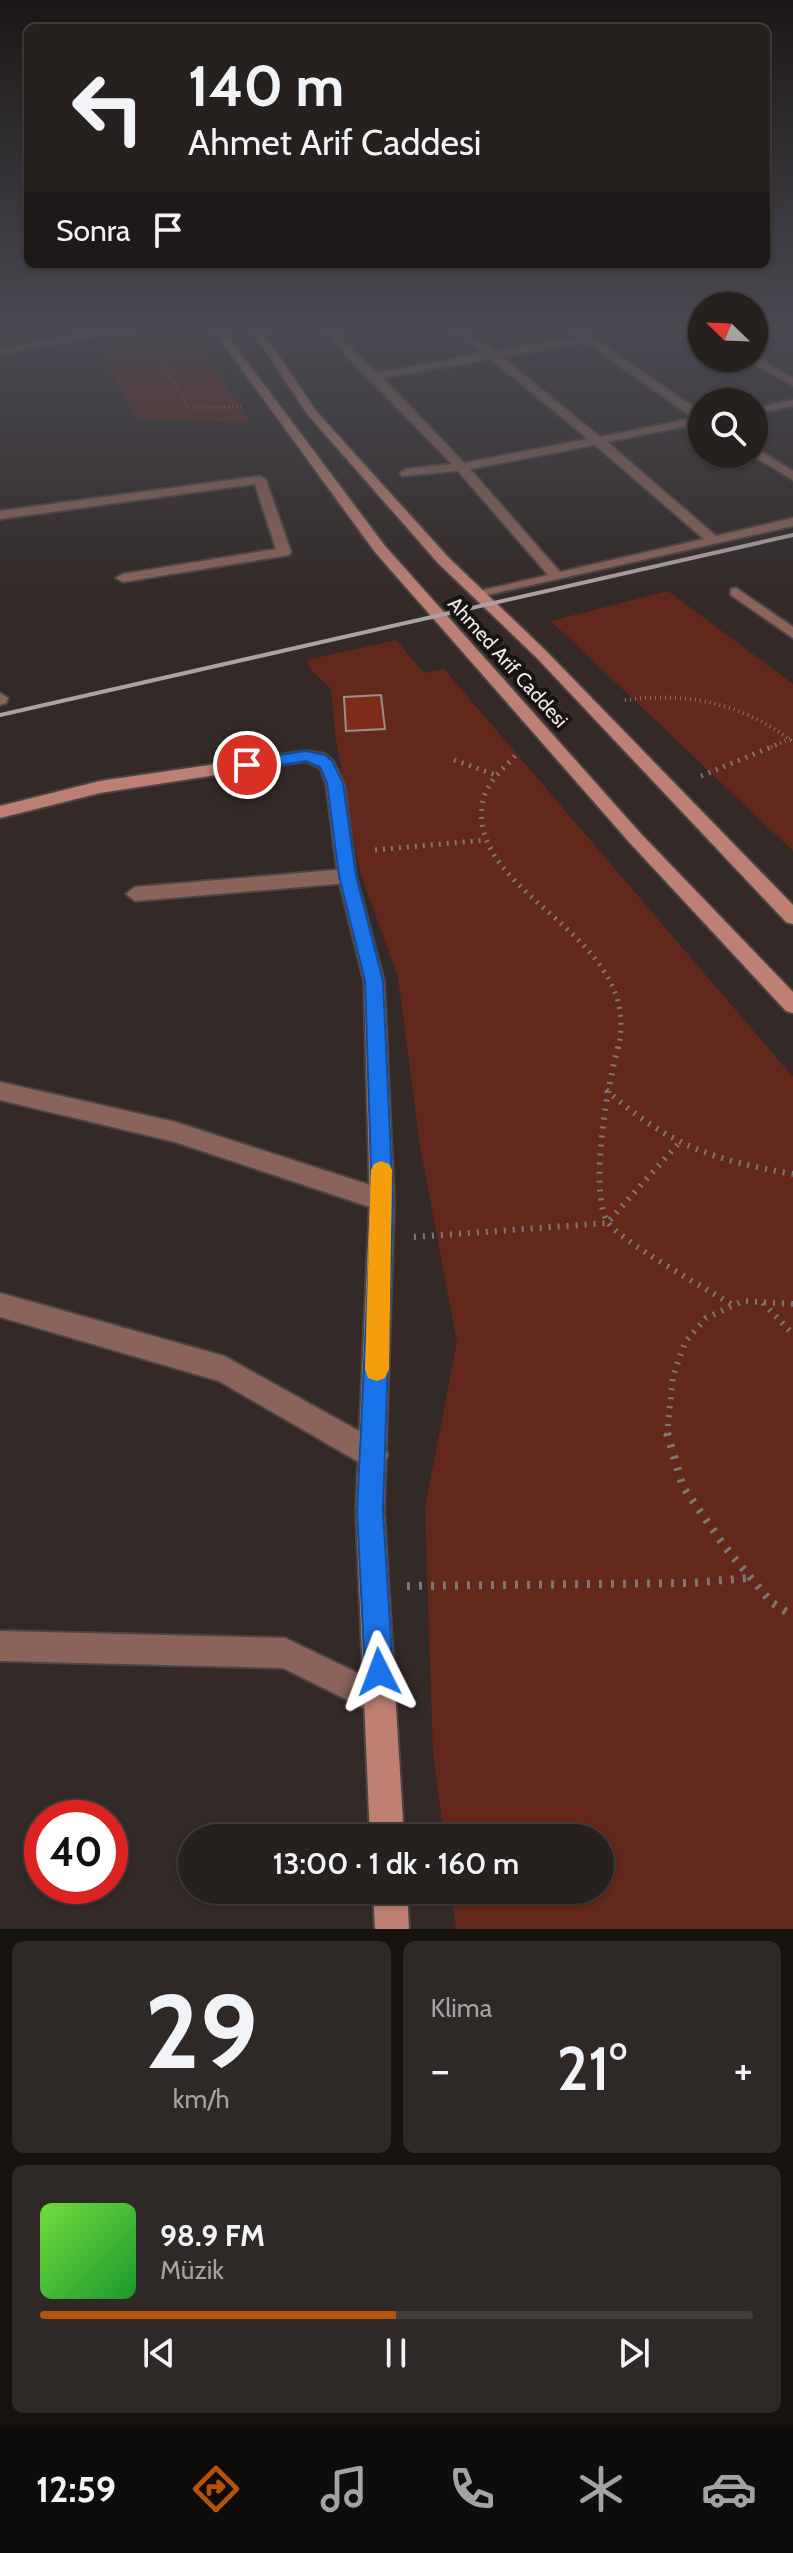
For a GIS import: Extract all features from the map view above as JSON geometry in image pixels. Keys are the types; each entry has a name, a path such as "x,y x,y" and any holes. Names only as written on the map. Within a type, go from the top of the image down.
{"street":[{"name":"Ahmed Arif Caddesi","path":"282,416 380,549 636,839 793,1005"},
{"name":"Ahmed Arif Caddesi","path":"315,416 443,560 541,654 793,917"},
{"path":"415,416 556,576"},
{"path":"566,416 665,496 713,540"},
{"path":"406,473 463,467 688,422"},
{"path":"768,460 793,476"},
{"path":"0,515 260,480 284,552 123,578"},
{"path":"479,595 793,522"},
{"path":"736,592 793,634"},
{"path":"0,812 100,787 306,756 319,758 327,765 335,783 345,865 374,981 382,1200 370,1511 386,1824"},
{"path":"135,894 345,865"},
{"path":"0,1091 175,1132 382,1200"},
{"path":"0,1305 224,1369 374,1455"},
{"path":"0,1646 285,1653 380,1700"},
{"path":"391,1904 392,1929"}],"path":[{"path":"624,700 681,696 730,706 758,717 792,740"},
{"path":"701,776 792,740"},
{"path":"515,756 496,775 483,807 482,828 486,840 506,871 589,952 621,1006 621,1031 606,1090 603,1205 607,1223 622,1236 734,1306"},
{"path":"454,760 496,775"},
{"path":"345,865 486,840"},
{"path":"606,1090 664,1137 699,1154 746,1167 793,1174"},
{"path":"381,1238 607,1223 678,1144"},
{"path":"793,1304 743,1301 706,1318 685,1342 673,1376 667,1435 683,1487 750,1578 771,1602 793,1616"},
{"path":"763,1303 793,1334"},
{"path":"374,1587 691,1583 750,1578"}],"shaded area":[{"path":"134,416 246,416 251,423 136,419"},
{"path":"668,591 793,684 793,851 551,621"},
{"path":"396,640 424,673 444,669 793,1077 793,1929 456,1929 453,1904 614,1904 614,1824 442,1824 433,1752 425,1507 457,1342 420,1146 398,977 360,872 335,734 331,689 312,671 307,660"}],"building":[{"path":"381,695 385,729 346,731 344,697"}],"railway":[{"path":"0,715 793,535"}],"slow traffic":[{"path":"377,1369 381,1170"}],"route":[{"path":"247,765 306,756 319,758 327,765 335,783 347,876 374,981 382,1200 370,1511 379,1672"}]}
